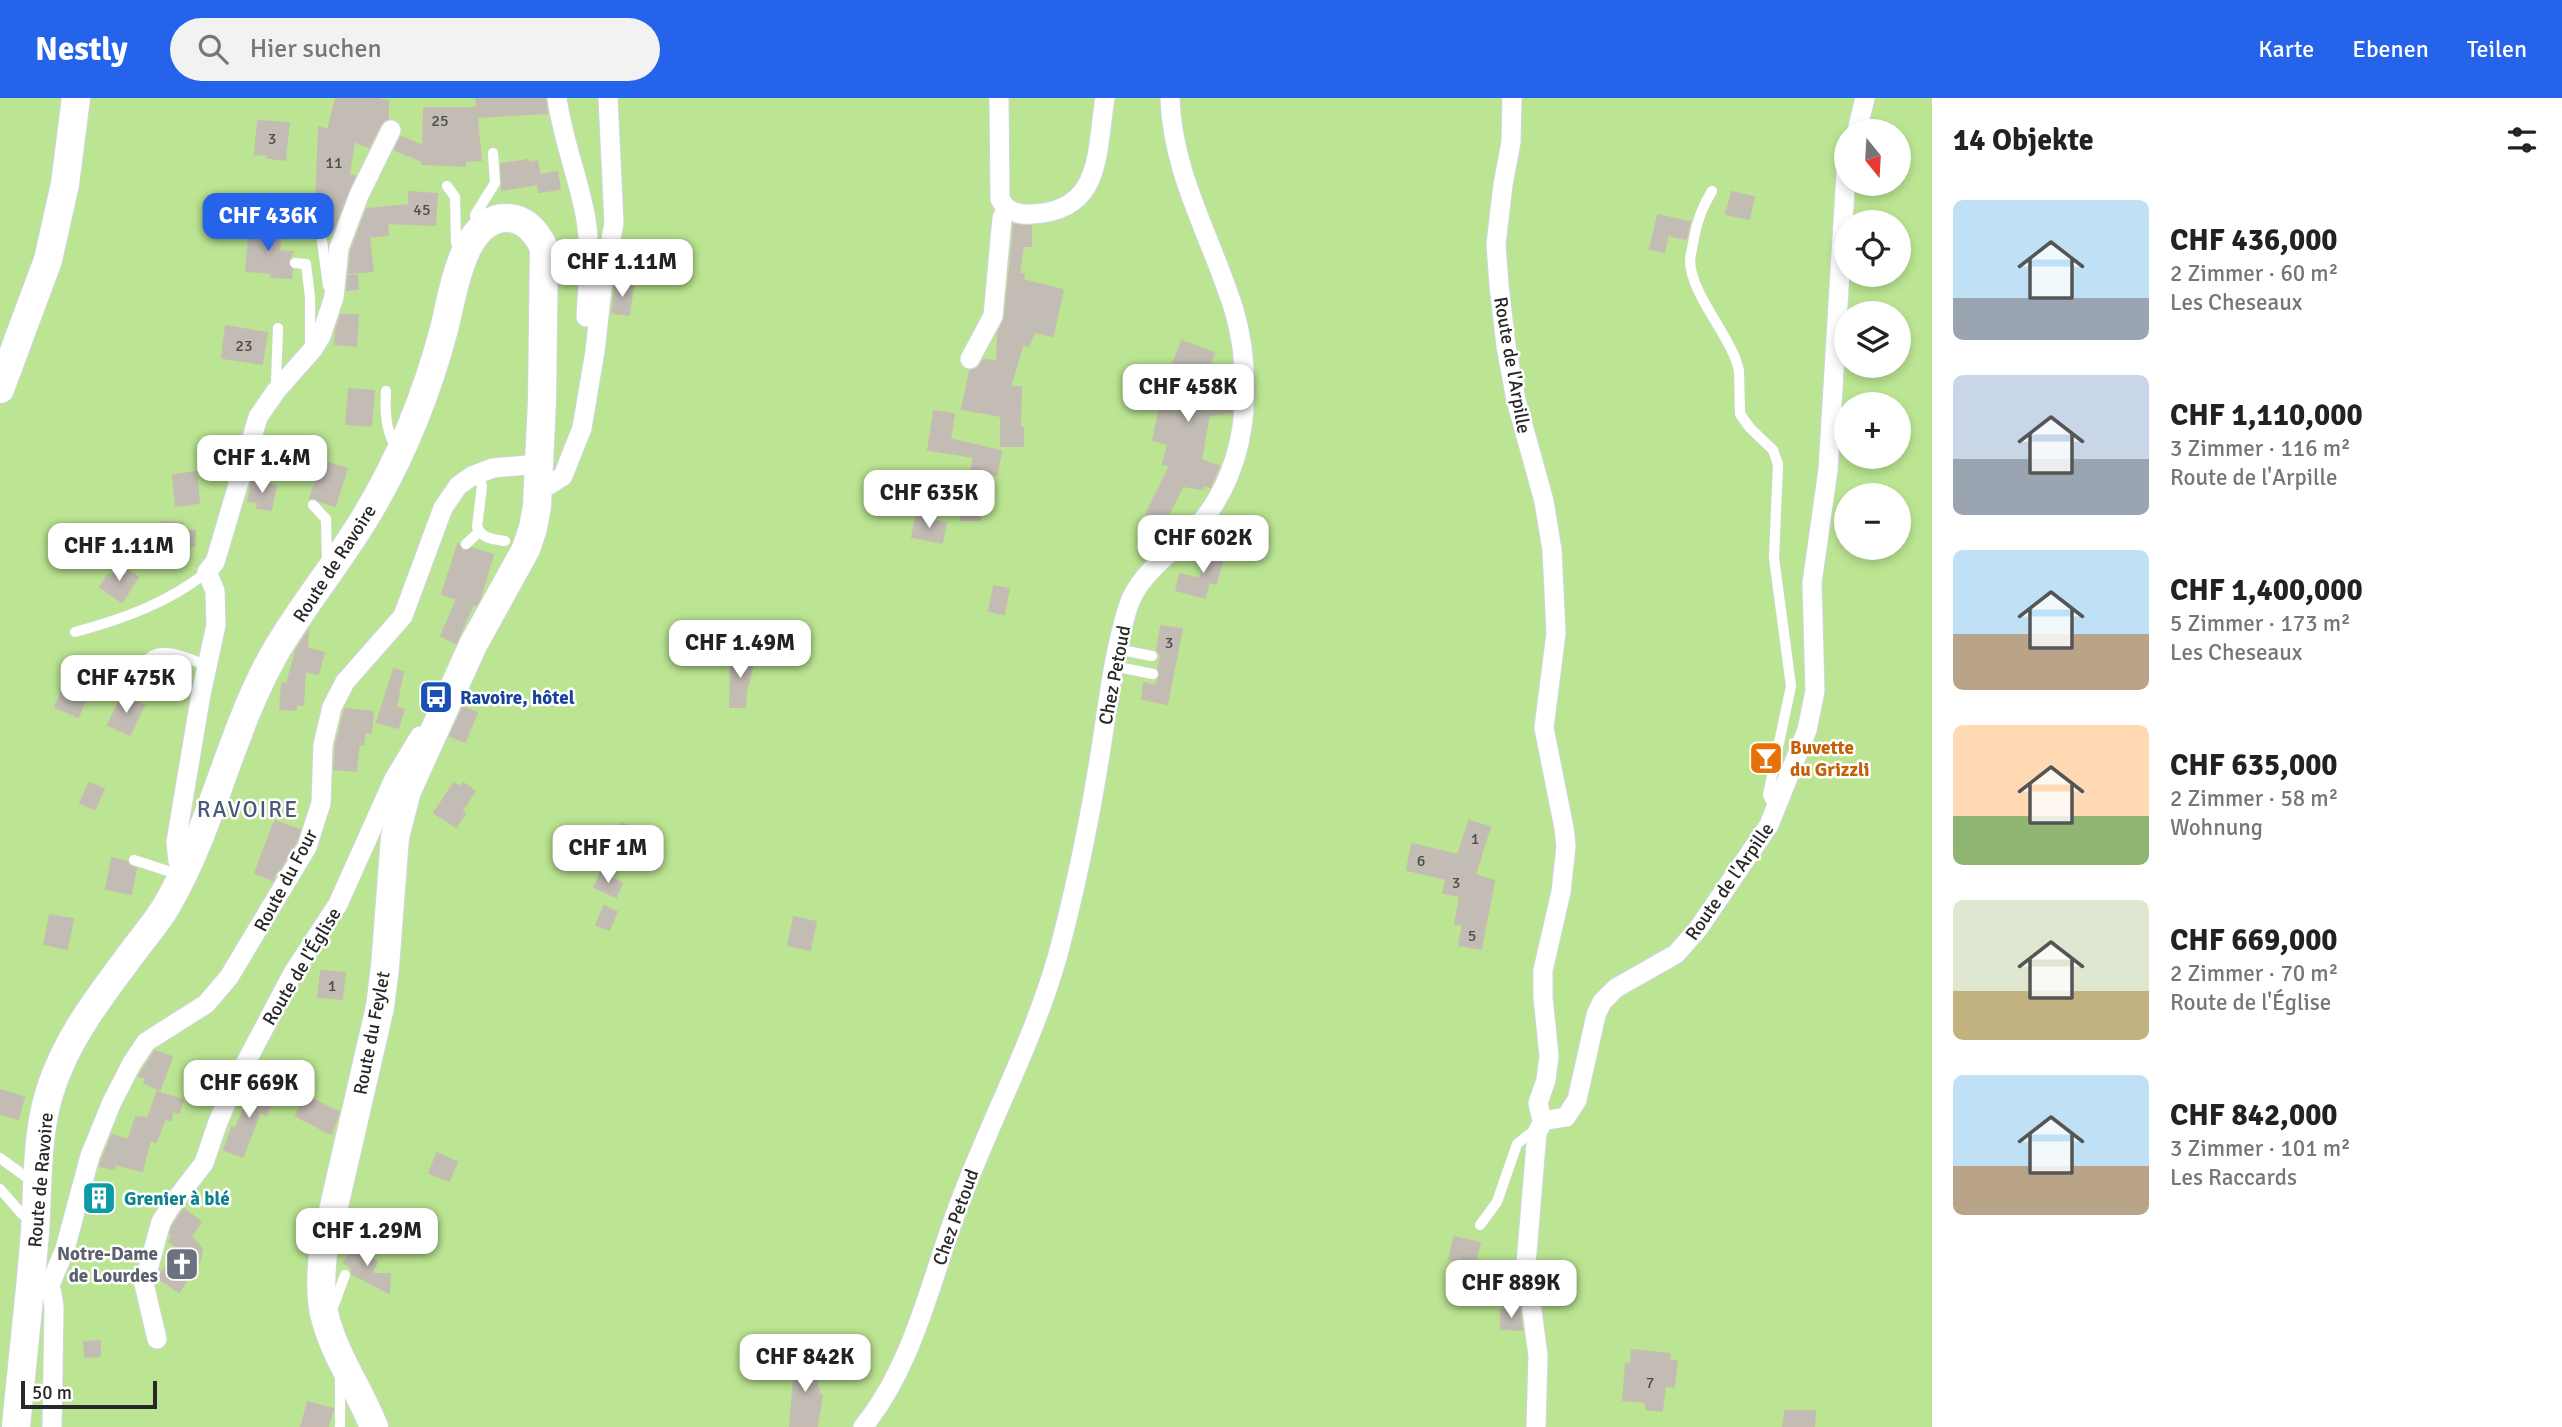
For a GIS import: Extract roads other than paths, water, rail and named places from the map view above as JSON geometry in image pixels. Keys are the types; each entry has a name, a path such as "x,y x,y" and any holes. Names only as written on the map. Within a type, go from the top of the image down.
{"street":[{"path":"0,389 48,260 65,184 76,98"},
{"path":"557,98 563,131 585,211 590,246 586,325 595,351"},
{"path":"477,473 493,468 538,475 549,485 563,476 582,428 595,351 601,289 614,223 608,98"},
{"path":"999,98 1000,199 1007,209 1018,214 1066,208 1081,195 1087,187 1096,157 1105,98"},
{"name":"Chez Petoud","path":"863,1427 891,1384 910,1343 973,1166 1035,1023 1057,958 1096,782 1115,658 1128,607 1137,589 1161,560 1202,520 1232,469 1238,450 1244,409 1241,350 1235,313 1179,157 1172,127 1170,98"},
{"name":"Route de l'Arpille","path":"1512,98 1511,142 1496,244 1506,346 1516,400 1544,501 1552,550 1556,639 1544,728 1566,846 1561,892 1544,970 1549,1063 1538,1108 1541,1126 1561,1119 1573,1108 1596,1014 1602,1002 1616,988 1676,954 1686,944 1776,811 1807,730 1815,691 1812,583 1828,470 1845,196"},
{"path":"1860,119 1865,98"},
{"path":"184,872 178,861 177,842 216,625 215,591 207,572 215,562 231,478 258,417 279,387 313,349 326,324 334,298 339,248 359,195 391,130"},
{"path":"970,359 993,316 1002,218 1007,209"},
{"path":"441,719 472,645 526,549 533,528 538,475 544,248 531,228 520,221 497,219 487,222 472,240"},
{"name":"Route de Ravoire","path":"16,1427 39,1285 37,1184 47,1104 66,1052 92,1008 166,907 202,835 237,734 277,650 363,520 401,451 430,381 472,240"},
{"name":"Route du Four","path":"39,1285 65,1249 90,1156 122,1080 146,1042 194,1012 215,995 237,965 307,846 321,803 323,745 335,699 345,682 403,616 443,508 458,486 477,473"},
{"name":"Route du Feylet","path":"374,1427 324,1315 323,1254 383,988 395,837 407,792 441,719"},
{"name":"Route de l'Église","path":"157,1339 144,1284 161,1222 204,1163 234,1085 293,972 338,904 394,779 426,726 433,720 441,719"},
{"path":"1536,1427 1538,1356 1526,1264 1541,1126"},
{"path":"39,1285 53,1296 52,1427"}],"lane":[{"path":"447,186 455,197 456,243 472,240 475,215 495,183 493,153"},
{"path":"1712,191 1701,209 1696,225 1690,259 1692,271 1702,296 1737,360 1740,371 1740,414 1773,450 1779,464 1774,558 1791,685 1768,795 1776,811"},
{"path":"322,241 329,295 334,298"},
{"path":"295,263 306,264 310,298 309,346 313,349"},
{"path":"278,328 275,382 279,387"},
{"path":"386,391 386,415 393,442 401,451"},
{"path":"477,473 482,486 476,520 479,532 490,539 505,541"},
{"path":"313,505 326,519 326,560 333,566"},
{"path":"466,544 479,532"},
{"path":"75,632 136,613 171,597 207,572"},
{"path":"134,691 146,661 159,654 175,654 207,666"},
{"path":"1115,658 1152,656"},
{"path":"1115,658 1153,674"},
{"path":"135,860 184,872"},
{"path":"1480,1225 1497,1202 1517,1143 1541,1126"},
{"path":"0,1158 37,1184"},
{"path":"0,1189 24,1216 36,1219"},
{"path":"324,1315 334,1306 345,1275"},
{"path":"340,1427 340,1371 344,1362"}],"place":[{"name":"Ravoire, hôtel","path":"436,697"},
{"name":"Buvette du Grizzli","path":"1766,758"},
{"name":"Grenier à blé","path":"99,1198"},
{"name":"Notre-Dame de Lourdes","path":"182,1264"}],"district":[{"name":"RAVOIRE","path":"248,809"}]}
